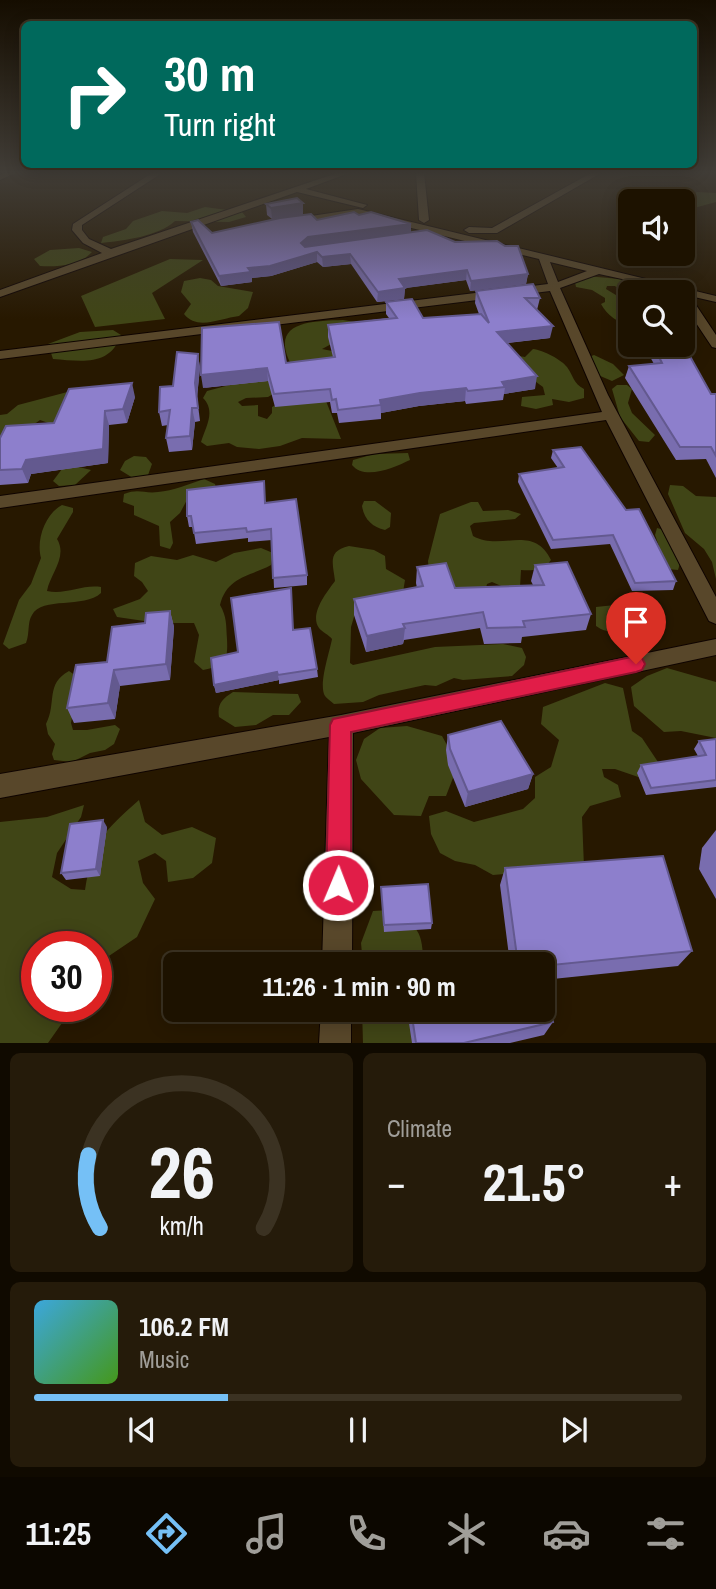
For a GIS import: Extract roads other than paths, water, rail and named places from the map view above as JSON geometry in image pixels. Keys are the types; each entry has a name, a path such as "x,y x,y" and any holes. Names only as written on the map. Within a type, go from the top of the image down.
{"street":[{"path":"82,222 77,230 86,241 110,253"},
{"path":"0,294 201,222"},
{"path":"399,222 633,280"},
{"path":"431,222 464,229 494,230 509,222"},
{"path":"420,237 447,233"},
{"path":"543,257 553,287 611,415 716,616"},
{"path":"0,355 553,287 597,271"},
{"path":"695,295 716,299"},
{"path":"695,312 716,344"},
{"path":"0,502 611,415"},
{"path":"0,786 341,725 716,647"},
{"path":"337,952 341,725"},
{"path":"335,1043 336,1022"}]}
